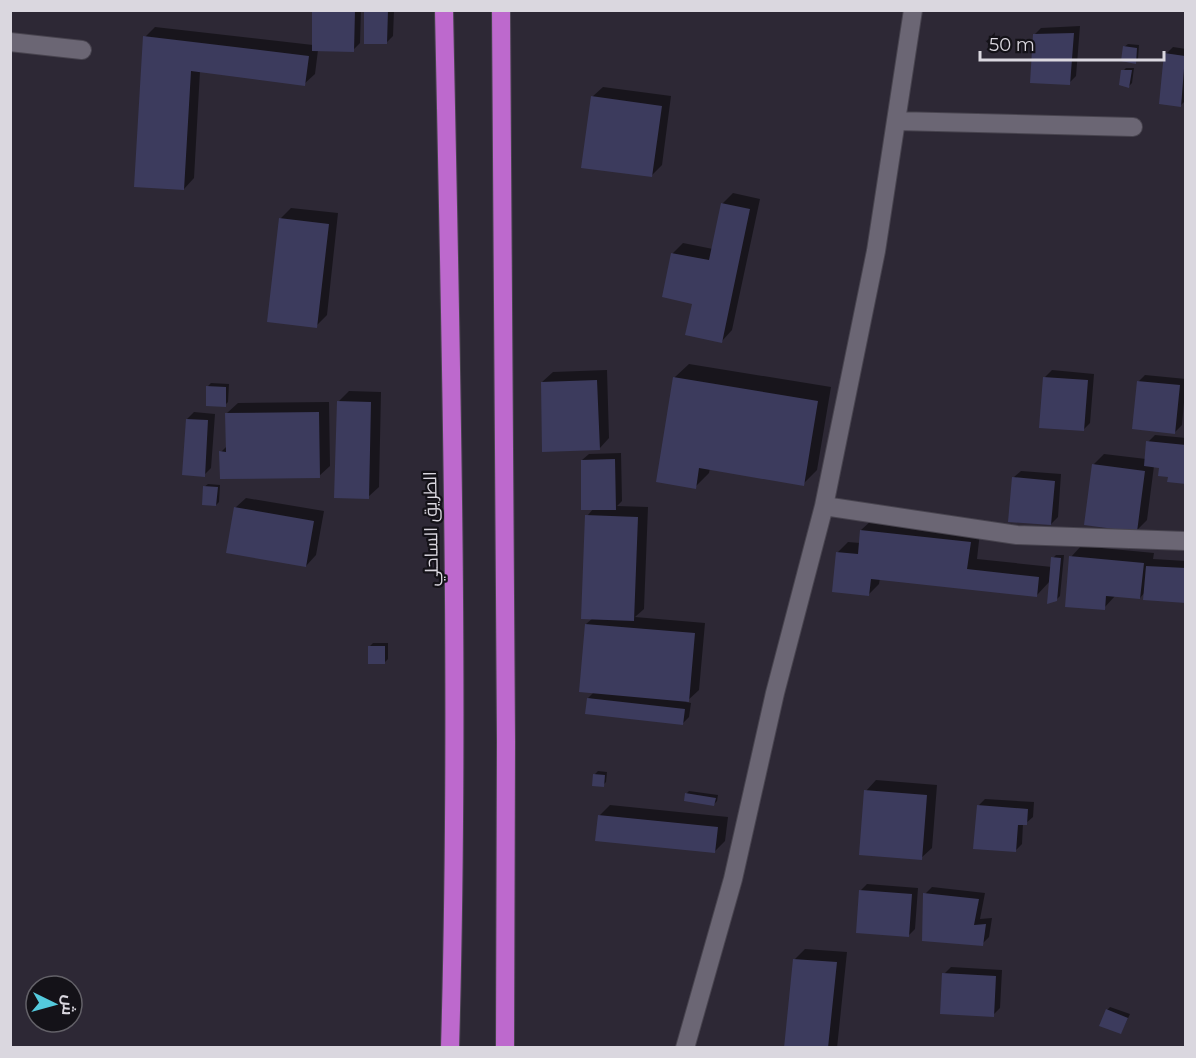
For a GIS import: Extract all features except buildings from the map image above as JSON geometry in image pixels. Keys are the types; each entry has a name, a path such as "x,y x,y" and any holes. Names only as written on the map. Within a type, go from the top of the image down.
{"highway":[{"name":"الطريق الساحلي","path":"444,10 455,736 450,1047"},
{"path":"501,10 506,730 505,1047"}],"street":[{"path":"685,1047 734,879 775,693 824,506 876,251 913,10"},
{"path":"10,42 82,50"},
{"path":"896,121 1133,126"},
{"path":"824,506 1017,535 1185,541"}]}
